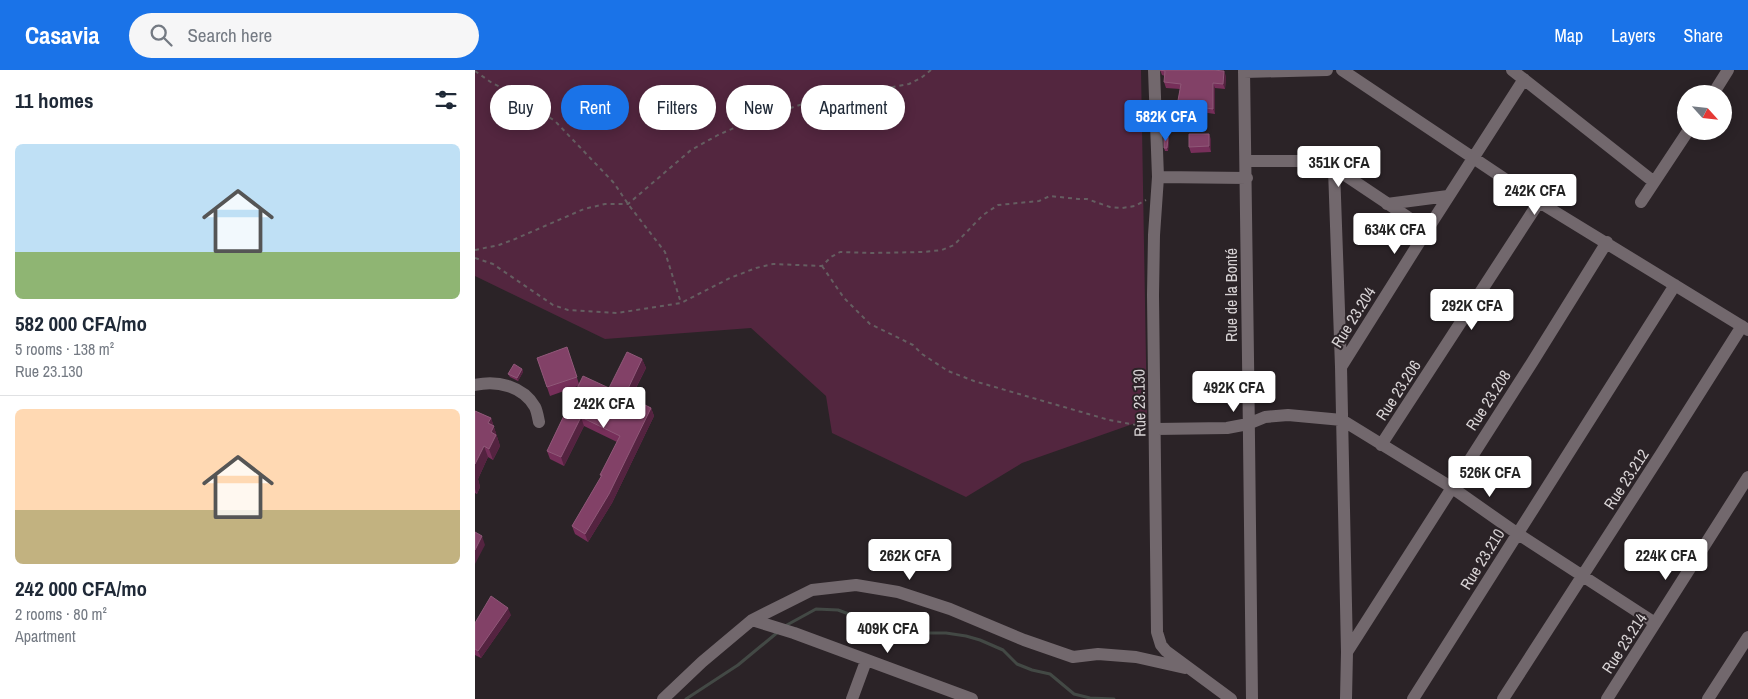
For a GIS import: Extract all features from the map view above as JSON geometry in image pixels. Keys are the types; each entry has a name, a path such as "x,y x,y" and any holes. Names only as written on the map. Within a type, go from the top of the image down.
{"street":[{"name":"Rue 23.130","path":"1154,70 1158,177 1153,295 1157,632 1161,646 1231,699"},
{"path":"1244,71 1327,70"},
{"path":"1342,70 1539,202 1745,328"},
{"path":"1512,70 1654,182"},
{"path":"1719,85 1729,70"},
{"name":"Rue de la Bonté","path":"1244,71 1247,178 1247,424 1252,699"},
{"name":"Rue 23.204","path":"1341,367 1524,79"},
{"path":"1641,202 1682,140"},
{"path":"1246,161 1320,160 1427,230"},
{"path":"1334,168 1341,367 1347,652 1346,699"},
{"path":"1158,177 1247,178"},
{"path":"1387,204 1448,196"},
{"name":"Rue 23.206","path":"1381,444 1539,202"},
{"name":"Rue 23.208","path":"1347,652 1607,242"},
{"name":"Rue 23.210","path":"1413,699 1675,285"},
{"name":"Rue 23.212","path":"1503,699 1745,328"},
{"path":"475,384 495,382 522,392 535,407 539,422"},
{"path":"1156,429 1227,428 1247,424 1265,417 1288,415 1342,420 1451,488 1655,624"},
{"name":"Rue 23.214","path":"1607,699 1748,477"},
{"path":"663,699 702,662 758,621 812,590 856,585 898,592 950,608 1024,640 1073,657 1098,654 1136,656 1190,669"},
{"path":"758,621 972,699"},
{"path":"1708,699 1748,637"},
{"path":"852,699 866,660"}],"path":[{"path":"475,250 499,245 515,239 584,209 605,204 628,204 691,150 718,135 750,121 803,104 909,84 931,70"},
{"path":"475,72 555,121 613,183 665,252 681,303"},
{"path":"475,258 493,264 553,305 568,310 617,313 681,303 731,278 756,268 773,264 822,266 831,257 840,252 871,253 942,250 954,245 983,215 998,205 1039,201 1050,196 1087,199 1110,207 1122,208 1135,206 1157,194"},
{"path":"822,266 844,298 870,324 913,345 922,354 948,371 974,381 1109,420 1156,429"}],"shaded area":[{"path":"475,70 1141,70 1147,419 1022,463 966,497 832,433 826,396 751,328 605,339 475,276"}],"building":[{"path":"1160,70 1224,71 1223,84 1213,83 1213,109 1185,105 1184,107 1177,106 1181,84 1164,82 1165,71"},
{"path":"1189,134 1209,134 1209,146 1189,147"},
{"path":"1164,136 1168,137 1167,148 1164,148"},
{"path":"567,347 577,377 547,387 537,358"},
{"path":"627,352 642,359 625,395 651,408 609,494 585,534 572,526 602,475 600,475 620,436 581,417 561,457 547,451 583,376 609,388"},
{"path":"514,364 522,369 517,378 508,374"},
{"path":"475,411 491,418 488,423 494,426 491,432 496,435 489,449 484,446 475,464"},
{"path":"475,532 482,536 475,550"},
{"path":"491,596 508,608 478,651 475,649 475,623"}],"waterway":[{"path":"785,626 816,609 838,610 889,633 946,633 966,636 1003,650 1017,664 1050,674 1074,694 1090,698 1114,699"},
{"path":"686,699 738,665 778,632"}]}
